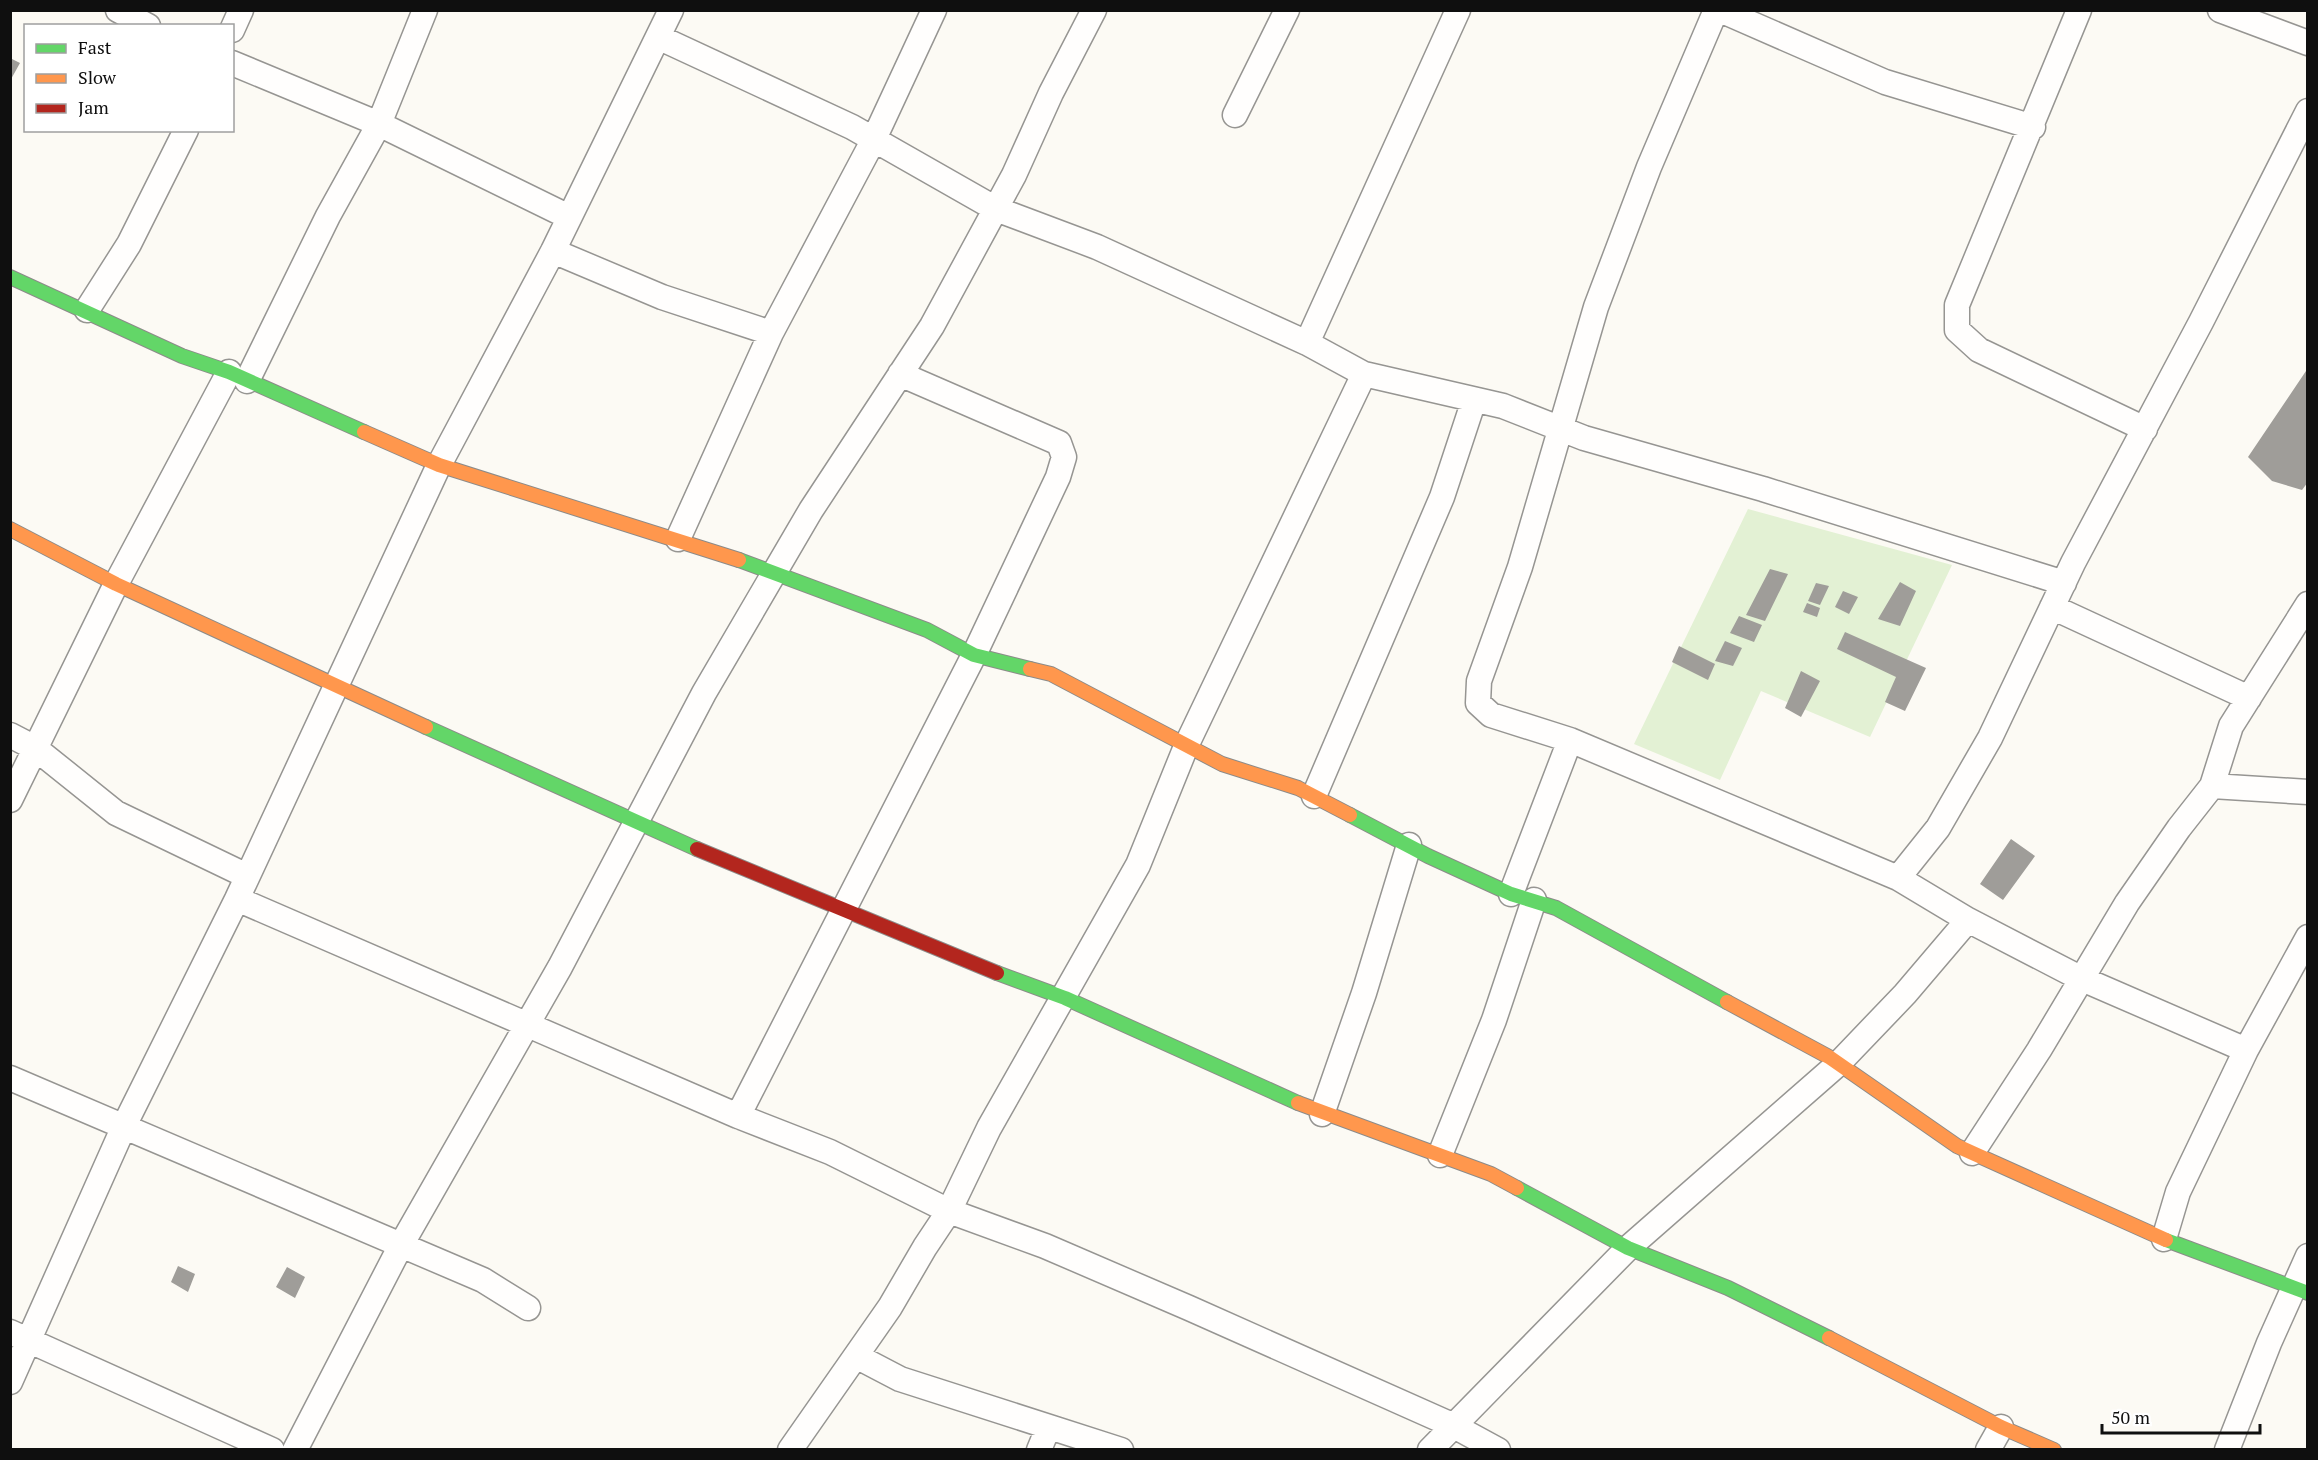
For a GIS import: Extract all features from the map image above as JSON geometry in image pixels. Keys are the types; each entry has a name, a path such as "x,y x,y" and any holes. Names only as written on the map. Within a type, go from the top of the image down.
{"main road":[{"path":"10,277 87,310 182,356 238,376 439,465 775,571 927,630 974,656 1051,674 1222,764 1298,788 1409,845 1523,897 1556,908 1838,1064 1957,1146 2164,1239 2300,1290"},
{"path":"10,529 116,584 636,823 846,909 974,965 1065,998 1322,1114 1491,1174 1628,1248 1728,1288 1864,1355 2001,1427 2054,1449"}],"street":[{"path":"118,10 144,24"},
{"path":"234,26 242,10"},
{"path":"10,800 116,584 238,376 379,124 425,10"},
{"path":"10,1382 21,1336 237,899 439,465 553,251 670,10"},
{"path":"678,539 771,333 874,139 934,10"},
{"path":"295,1449 400,1247 560,967 704,693 811,510 932,326 996,208 1094,10"},
{"path":"1235,115 1287,10"},
{"path":"1308,343 1458,10"},
{"path":"1716,10 1649,167 1596,307 1520,567 1479,681 1478,703 1491,715 1570,740 1898,878 1968,920 2080,978 2246,1050"},
{"path":"1720,10 1885,81 2033,127"},
{"path":"2079,10 2033,127 1958,305 1958,330 1979,350 2145,429"},
{"path":"2220,10 2307,44"},
{"path":"658,37 874,139 996,208 1097,247 1308,343 1364,374 1503,406 1562,429 2064,583"},
{"path":"234,64 379,124 569,218"},
{"path":"1898,878 1938,828 1990,738 2064,583 2307,111"},
{"path":"87,310 129,244 185,132"},
{"path":"553,251 662,297 771,333"},
{"path":"738,1116 974,656 1058,477 1064,457 1059,443 900,374"},
{"path":"790,1449 890,1307 949,1211 989,1128 1065,998 1138,865 1187,744 1364,374"},
{"path":"1314,796 1442,497 1474,400"},
{"path":"1972,1153 2039,1050 2080,978 2127,903 2212,786 2231,726 2307,604"},
{"path":"2052,607 2248,698"},
{"path":"10,735 35,748 116,813 247,876"},
{"path":"1440,1155 1494,1020 1523,897 1570,740"},
{"path":"2212,786 2307,792"},
{"path":"1322,1114 1364,993 1409,845"},
{"path":"237,899 738,1116 830,1152 949,1211 1055,1250 1452,1425 1498,1449"},
{"path":"1430,1449 1628,1248 1838,1064 1905,994 1968,920"},
{"path":"2164,1239 2178,1192 2246,1050 2307,937"},
{"path":"10,1077 483,1281 528,1308"},
{"path":"2227,1449 2300,1290 2307,1256"},
{"path":"21,1336 272,1449"},
{"path":"856,1356 900,1379 1044,1439 1096,1440 1121,1449"},
{"path":"1988,1449 2001,1427"}],"green space":[{"path":"1748,509 1952,565 1870,737 1761,691 1720,780 1634,744"}],"building":[{"path":"10,58 20,63 10,81"},
{"path":"2308,368 2308,482 2302,490 2272,481 2248,457"},
{"path":"1770,569 1788,574 1765,621 1746,615"},
{"path":"1900,582 1916,591 1900,626 1878,619"},
{"path":"1816,583 1829,586 1820,605 1808,601"},
{"path":"1843,591 1858,597 1849,614 1835,607"},
{"path":"1807,603 1820,608 1817,617 1803,612"},
{"path":"1739,616 1762,625 1754,642 1730,633"},
{"path":"1845,632 1926,668 1905,711 1885,702 1896,677 1837,649"},
{"path":"1725,641 1742,648 1733,666 1715,661"},
{"path":"1679,646 1715,664 1708,680 1672,662"},
{"path":"1801,671 1820,681 1801,717 1785,708"},
{"path":"2011,839 2035,856 2003,900 1980,884"},
{"path":"178,1266 195,1274 188,1292 171,1282"},
{"path":"287,1267 305,1277 295,1298 276,1287"}],"traffic: fast":[{"path":"10,277 182,356 229,372 364,432"},
{"path":"739,560 927,630 974,655 1030,669"},
{"path":"426,727 697,849"},
{"path":"1350,815 1428,856 1511,894 1556,908 1727,1002"},
{"path":"997,973 1065,998 1298,1103"},
{"path":"1517,1188 1628,1248 1728,1288 1829,1338"},
{"path":"2166,1240 2308,1293"}],"traffic: slow":[{"path":"364,432 439,465 739,560"},
{"path":"10,529 116,584 426,727"},
{"path":"1030,669 1051,674 1222,764 1298,788 1350,815"},
{"path":"1727,1002 1829,1057 1957,1146 2166,1240"},
{"path":"1298,1103 1491,1174 1517,1188"},
{"path":"1829,1338 2001,1427 2054,1450"}],"traffic: jam":[{"path":"697,849 997,973"}]}
